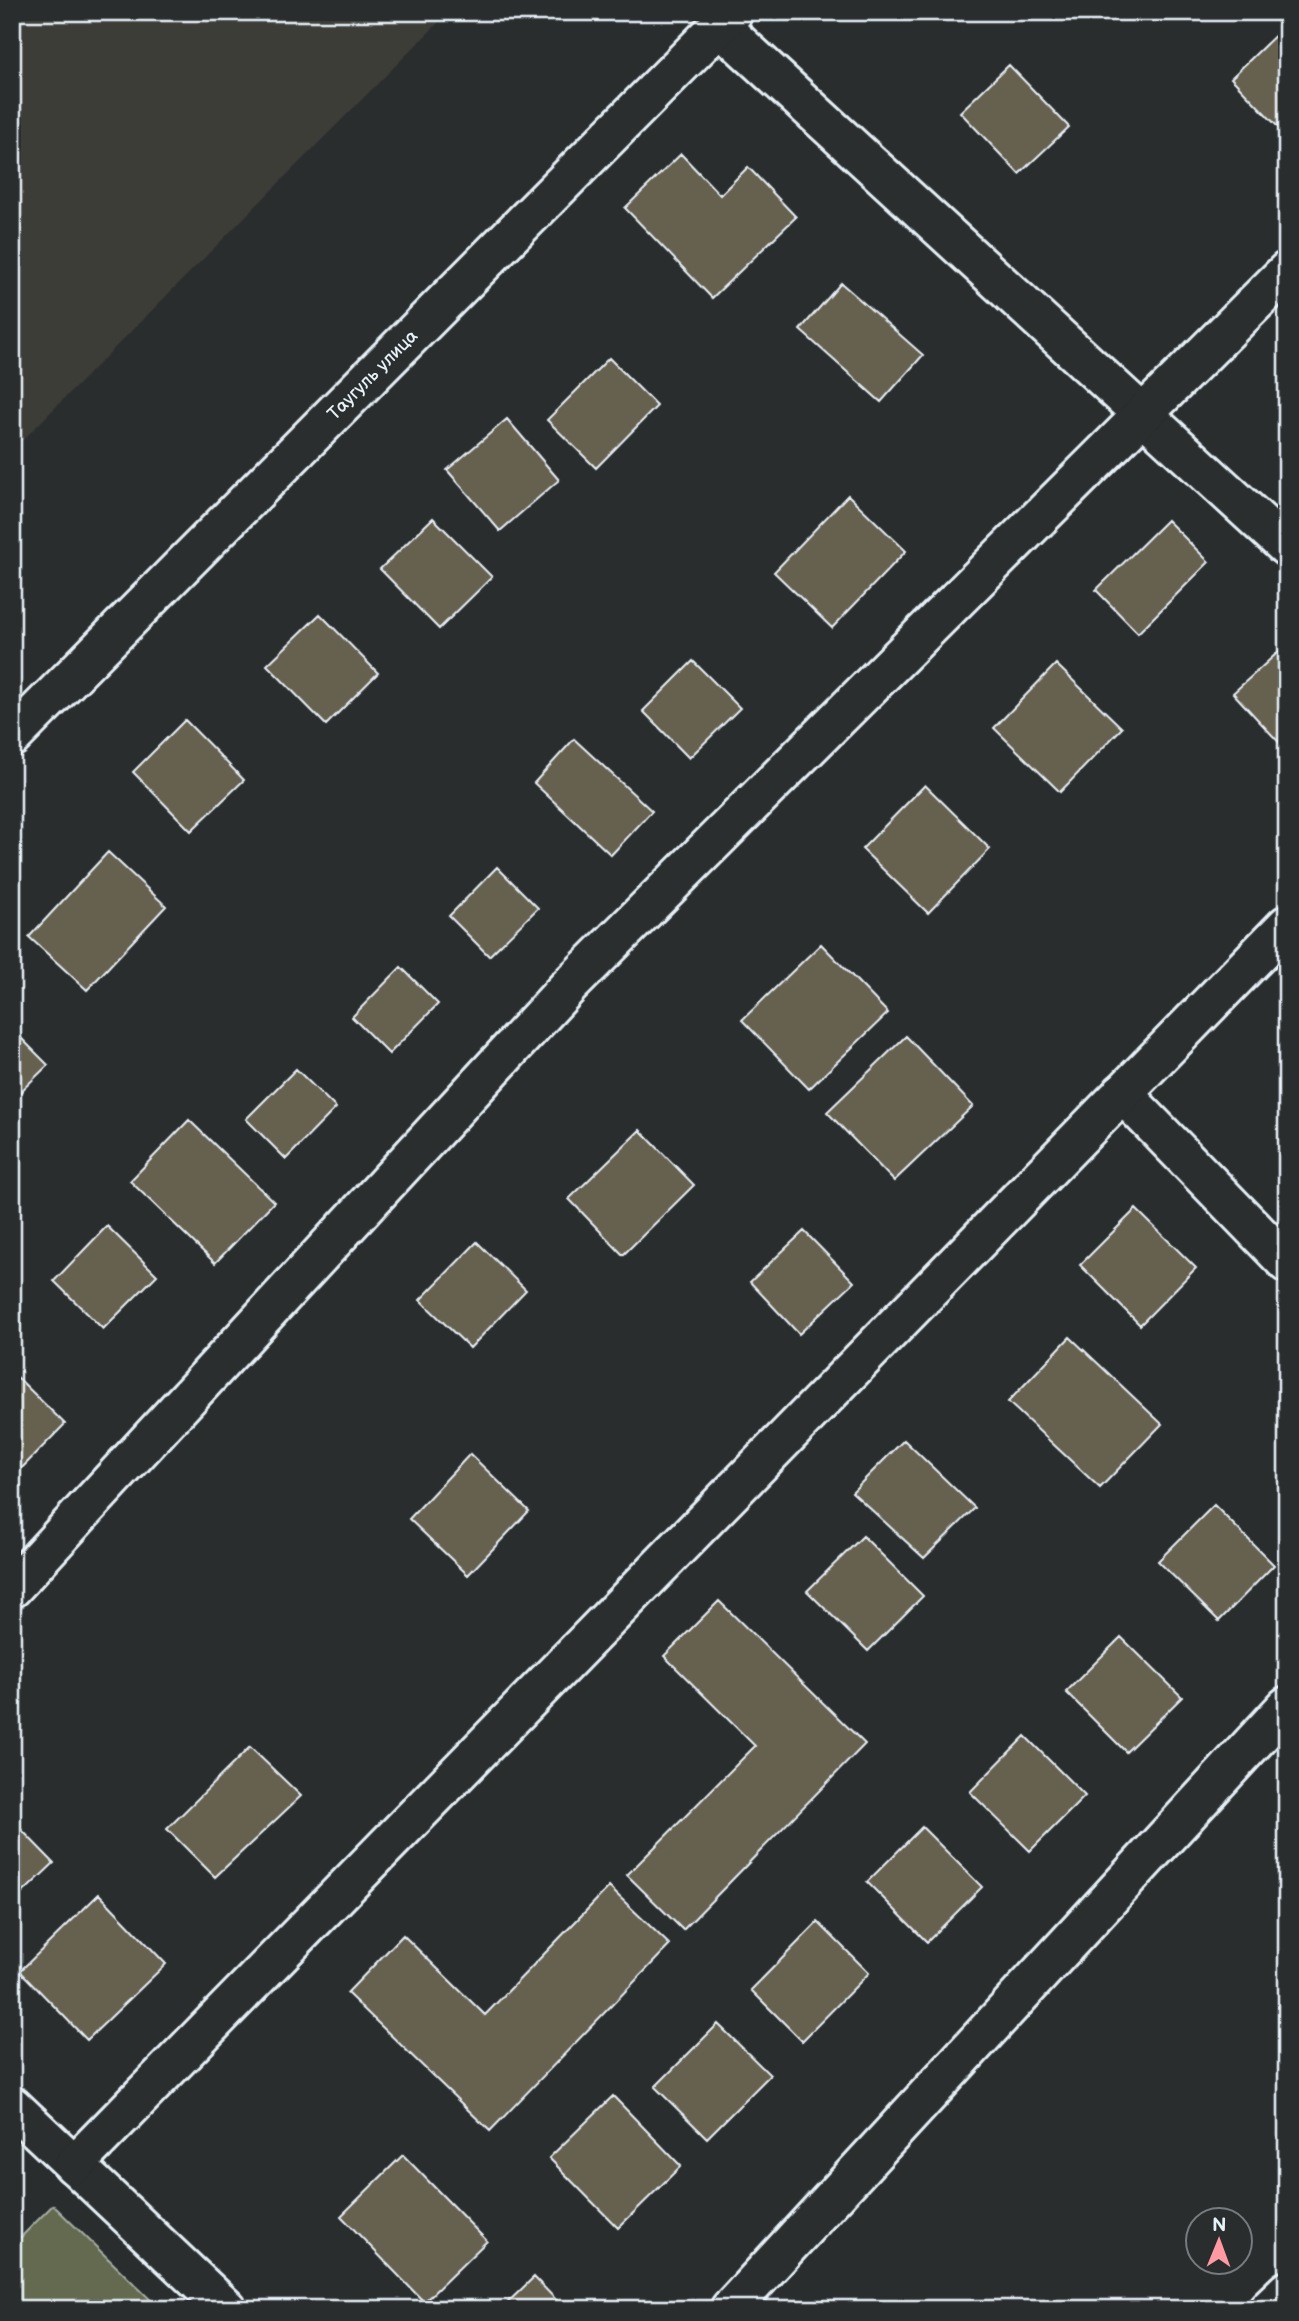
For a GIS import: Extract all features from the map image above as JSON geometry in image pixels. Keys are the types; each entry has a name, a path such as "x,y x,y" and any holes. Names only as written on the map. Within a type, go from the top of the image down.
{"street":[{"path":"727,19 1287,547"},
{"name":"Таугуль улица","path":"12,737 727,19"},
{"path":"12,1588 569,986 1287,271"},
{"path":"74,2165 1287,925"},
{"path":"1122,1093 1287,1264"},
{"path":"730,2309 1287,1706"},
{"path":"12,2106 227,2309"},
{"path":"1268,2309 1287,2291"}],"shaded area":[{"path":"12,12 449,12 12,451"}],"green space":[{"path":"53,2205 160,2309 12,2309 12,2246"}],"building":[{"path":"1287,24 1287,124 1281,130 1231,78"},
{"path":"1009,65 1069,127 1019,174 960,112"},
{"path":"681,154 720,195 748,167 796,217 712,298 625,208"},
{"path":"841,283 923,355 881,402 800,330"},
{"path":"609,358 657,406 596,468 547,420"},
{"path":"507,419 559,480 500,531 447,470"},
{"path":"848,495 906,551 832,628 774,572"},
{"path":"433,518 492,577 439,629 380,569"},
{"path":"1167,520 1209,562 1138,633 1096,590"},
{"path":"320,614 378,673 326,725 267,665"},
{"path":"1287,644 1287,751 1233,693"},
{"path":"693,661 740,708 689,758 643,711"},
{"path":"1056,664 1122,728 1060,792 994,728"},
{"path":"185,720 244,780 191,831 133,772"},
{"path":"574,739 652,811 611,855 534,783"},
{"path":"925,785 990,849 928,913 862,849"},
{"path":"108,852 166,906 87,990 29,937"},
{"path":"497,867 538,908 489,956 449,916"},
{"path":"821,944 888,1013 809,1089 742,1020"},
{"path":"401,967 438,1004 389,1054 352,1017"},
{"path":"12,1029 48,1065 12,1100"},
{"path":"906,1036 973,1106 894,1181 827,1112"},
{"path":"296,1069 336,1108 286,1159 246,1119"},
{"path":"189,1120 274,1202 215,1263 130,1181"},
{"path":"640,1130 694,1185 623,1255 569,1199"},
{"path":"1136,1209 1196,1268 1140,1325 1080,1265"},
{"path":"107,1226 157,1275 103,1329 54,1281"},
{"path":"804,1231 854,1282 799,1334 750,1282"},
{"path":"477,1242 526,1290 470,1348 420,1300"},
{"path":"1070,1337 1162,1424 1100,1488 1008,1402"},
{"path":"16,1376 65,1424 12,1478 12,1379"},
{"path":"904,1440 975,1508 924,1558 852,1492"},
{"path":"470,1454 529,1511 468,1575 409,1519"},
{"path":"1214,1505 1274,1565 1219,1621 1158,1561"},
{"path":"863,1536 923,1596 868,1651 807,1591"},
{"path":"719,1601 865,1744 683,1930 627,1875 755,1746 664,1656"},
{"path":"1121,1637 1182,1697 1126,1752 1066,1692"},
{"path":"1025,1736 1085,1796 1030,1851 970,1792"},
{"path":"250,1747 301,1796 215,1877 167,1829"},
{"path":"12,1820 54,1863 12,1903"},
{"path":"922,1827 982,1887 927,1942 867,1882"},
{"path":"609,1887 670,1945 490,2131 347,1993 403,1935 485,2015"},
{"path":"99,1894 166,1964 87,2040 20,1971"},
{"path":"818,1922 869,1973 802,2041 751,1990"},
{"path":"718,2024 770,2075 707,2138 655,2087"},
{"path":"613,2096 681,2166 618,2228 549,2158"},
{"path":"403,2155 487,2241 424,2302 341,2216"},
{"path":"534,2277 565,2309 501,2309"}]}
